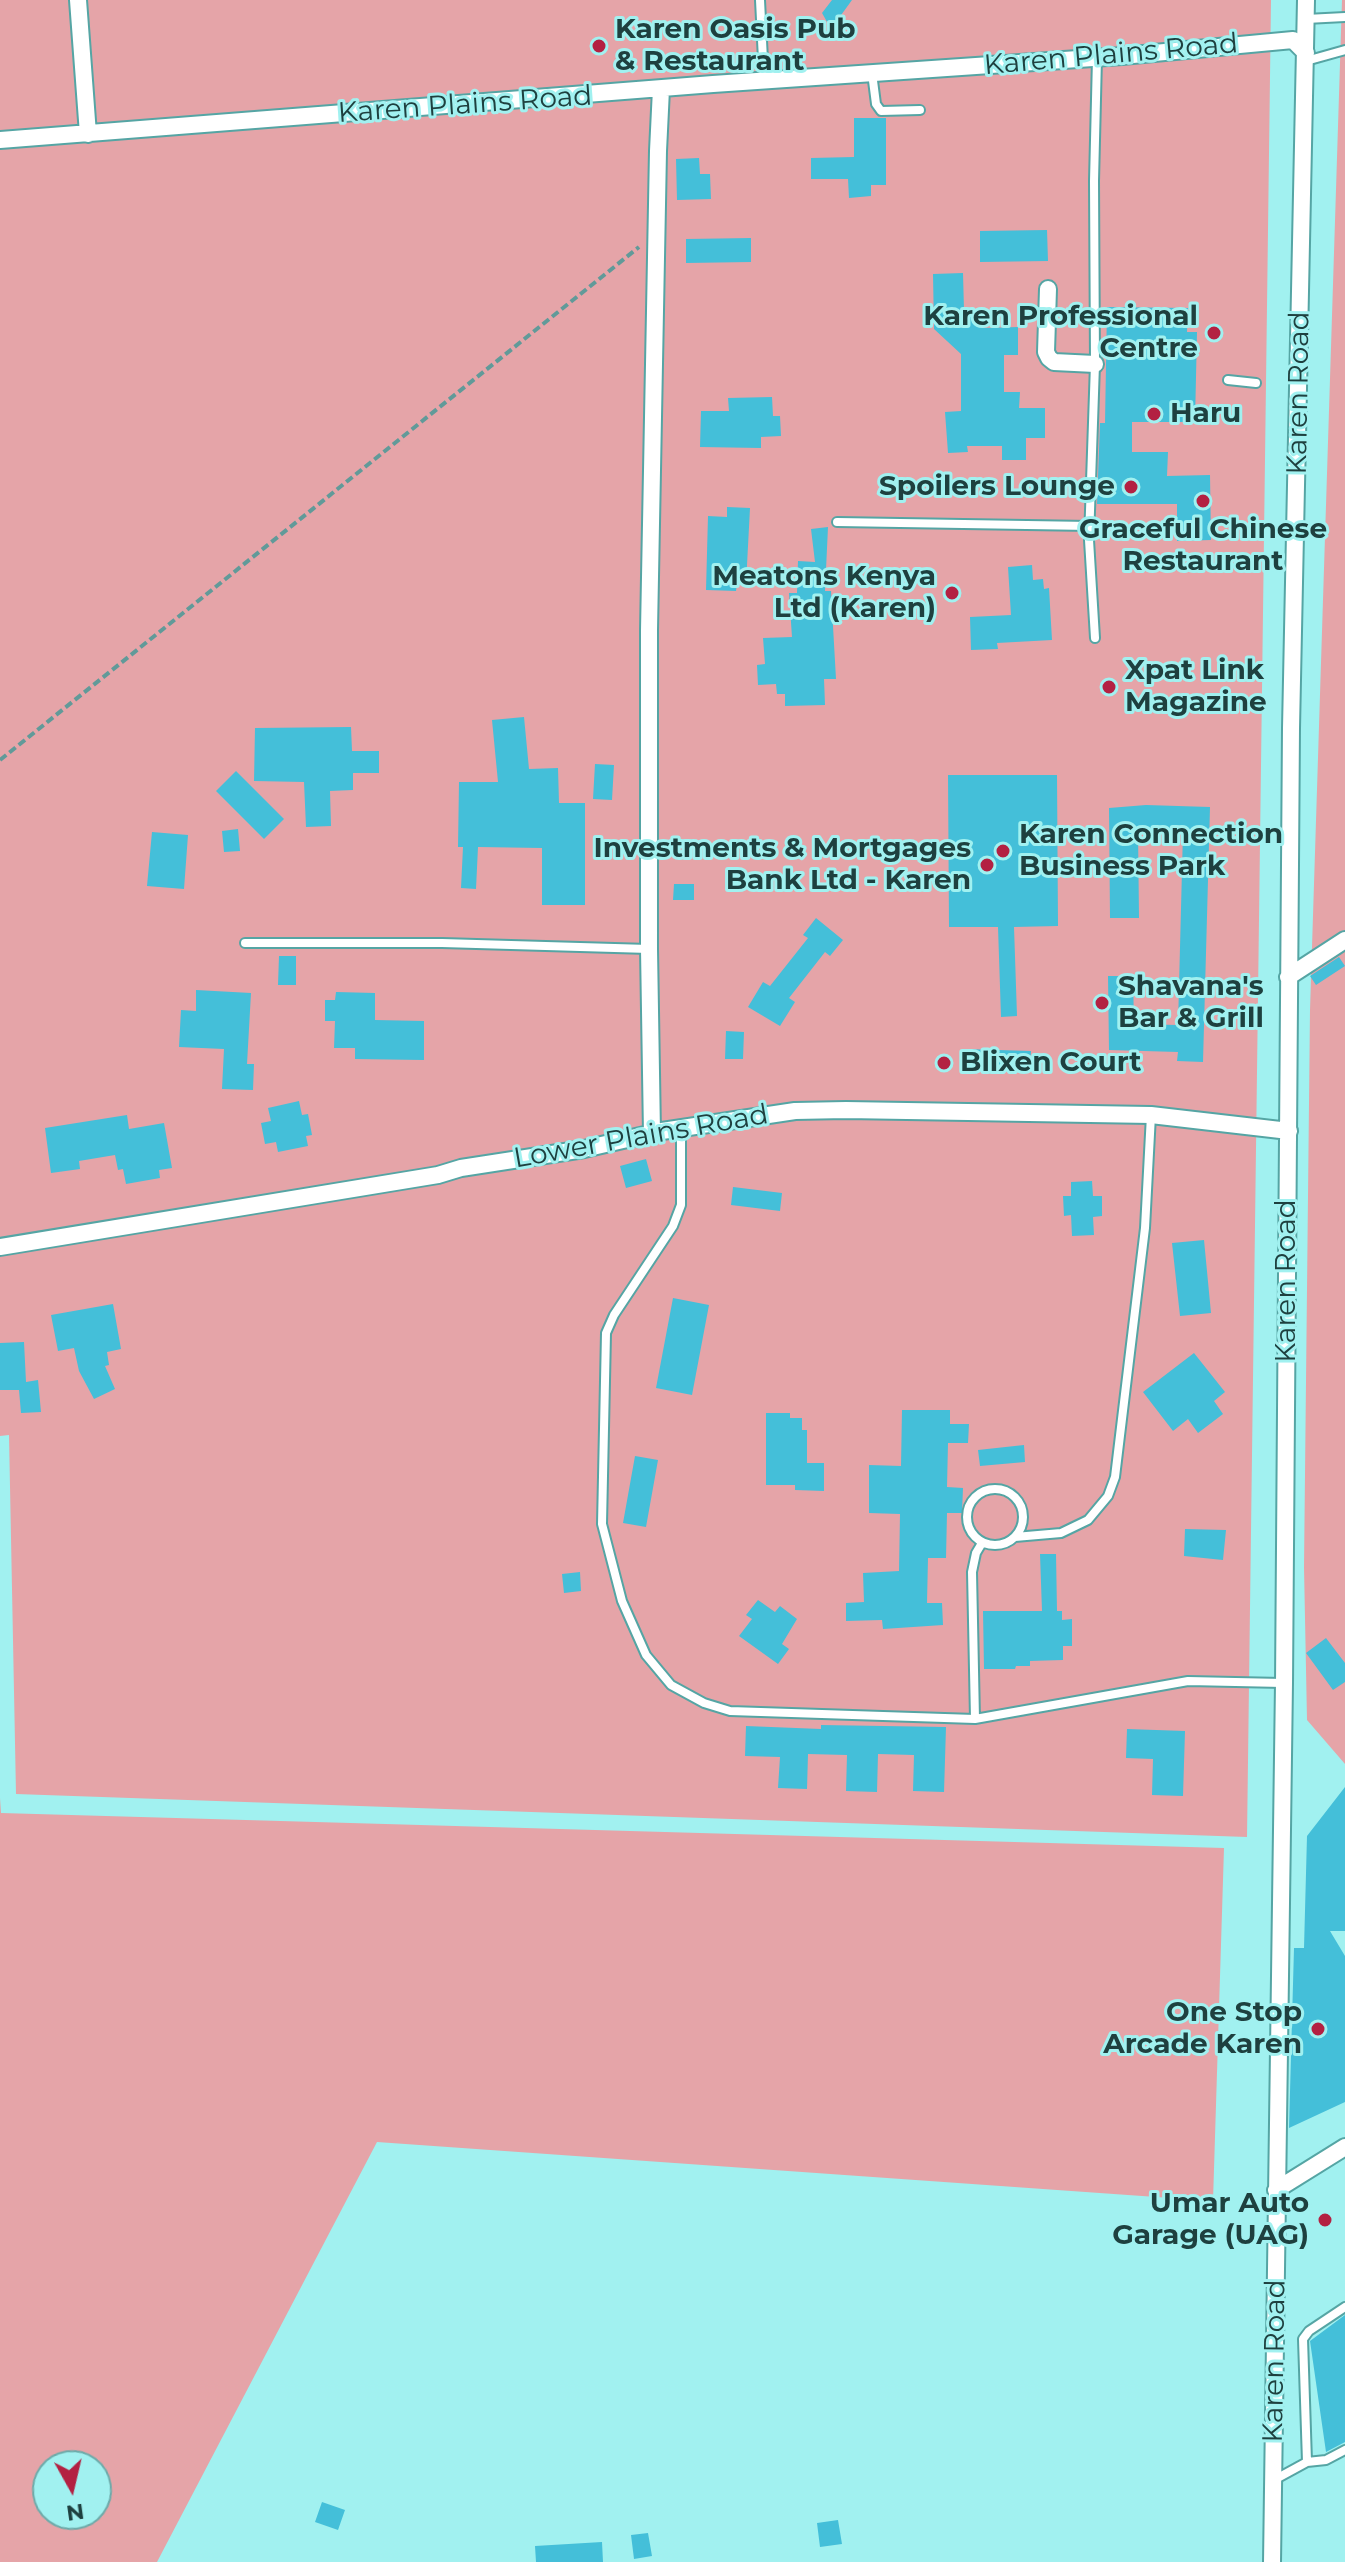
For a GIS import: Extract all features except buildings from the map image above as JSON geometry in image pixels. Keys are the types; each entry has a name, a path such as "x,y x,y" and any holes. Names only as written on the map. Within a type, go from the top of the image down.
{"street":[{"path":"78,0 88,134"},
{"name":"Karen Road","path":"1272,2562 1284,1683 1288,977 1306,0"},
{"name":"Karen Plains Road","path":"0,140 1293,40 1306,57"},
{"path":"652,1134 649,630 661,89"},
{"path":"1048,289 1046,352 1049,358 1054,362 1095,364"},
{"path":"1288,977 1345,940"},
{"name":"Lower Plains Road","path":"0,1247 438,1175 461,1168 584,1149 681,1128 795,1111 1151,1115 1289,1131"},
{"path":"1276,2190 1345,2147"}],"lane":[{"path":"760,0 764,80"},
{"path":"1306,19 1345,17"},
{"path":"1306,57 1345,50"},
{"path":"1095,638 1090,526 1095,364 1097,57"},
{"path":"872,73 876,104 881,111 920,110"},
{"path":"1228,380 1256,383"},
{"path":"837,522 1090,526"},
{"path":"245,943 442,943 649,949"},
{"path":"1015,1537 1023,1520 1018,1501 1011,1494 997,1490 979,1494 970,1504 967,1514 971,1533 982,1543 1002,1545 1015,1537 1061,1533 1088,1520 1108,1496 1115,1477 1145,1228 1151,1115"},
{"path":"681,1128 681,1205 673,1226 614,1315 606,1333 602,1524 622,1601 646,1655 671,1685 704,1703 730,1711 975,1719 1188,1681 1284,1683"},
{"path":"975,1719 972,1572 976,1553 982,1543"},
{"path":"1307,2462 1303,2339 1309,2331 1345,2307"},
{"path":"1274,2480 1307,2462 1326,2460 1345,2450"}],"path":[{"path":"0,760 656,233"}],"shaded area":[{"path":"0,0 1271,0 1247,1837 16,1794 9,1435 0,1436"},
{"path":"1342,0 1345,0 1345,1764 1307,1720 1304,1567 1310,1010"},
{"path":"0,1798 1,1813 1224,1848 1213,2201 377,2142 157,2562 0,2562"}],"place":[{"name":"Karen Oasis Pub & Restaurant","path":"599,46"},
{"name":"Karen Professional Centre","path":"1214,333"},
{"name":"Haru","path":"1154,414"},
{"name":"Spoilers Lounge","path":"1131,487"},
{"name":"Graceful Chinese Restaurant","path":"1203,501"},
{"name":"Meatons Kenya Ltd (Karen)","path":"952,593"},
{"name":"Xpat Link Magazine","path":"1109,687"},
{"name":"Karen Connection Business Park","path":"1003,851"},
{"name":"Investments & Mortgages Bank Ltd - Karen","path":"987,865"},
{"name":"Shavana's Bar & Grill","path":"1102,1003"},
{"name":"Blixen Court","path":"944,1063"},
{"name":"One Stop Arcade Karen","path":"1318,2029"},
{"name":"Umar Auto Garage (UAG)","path":"1325,2220"}]}
